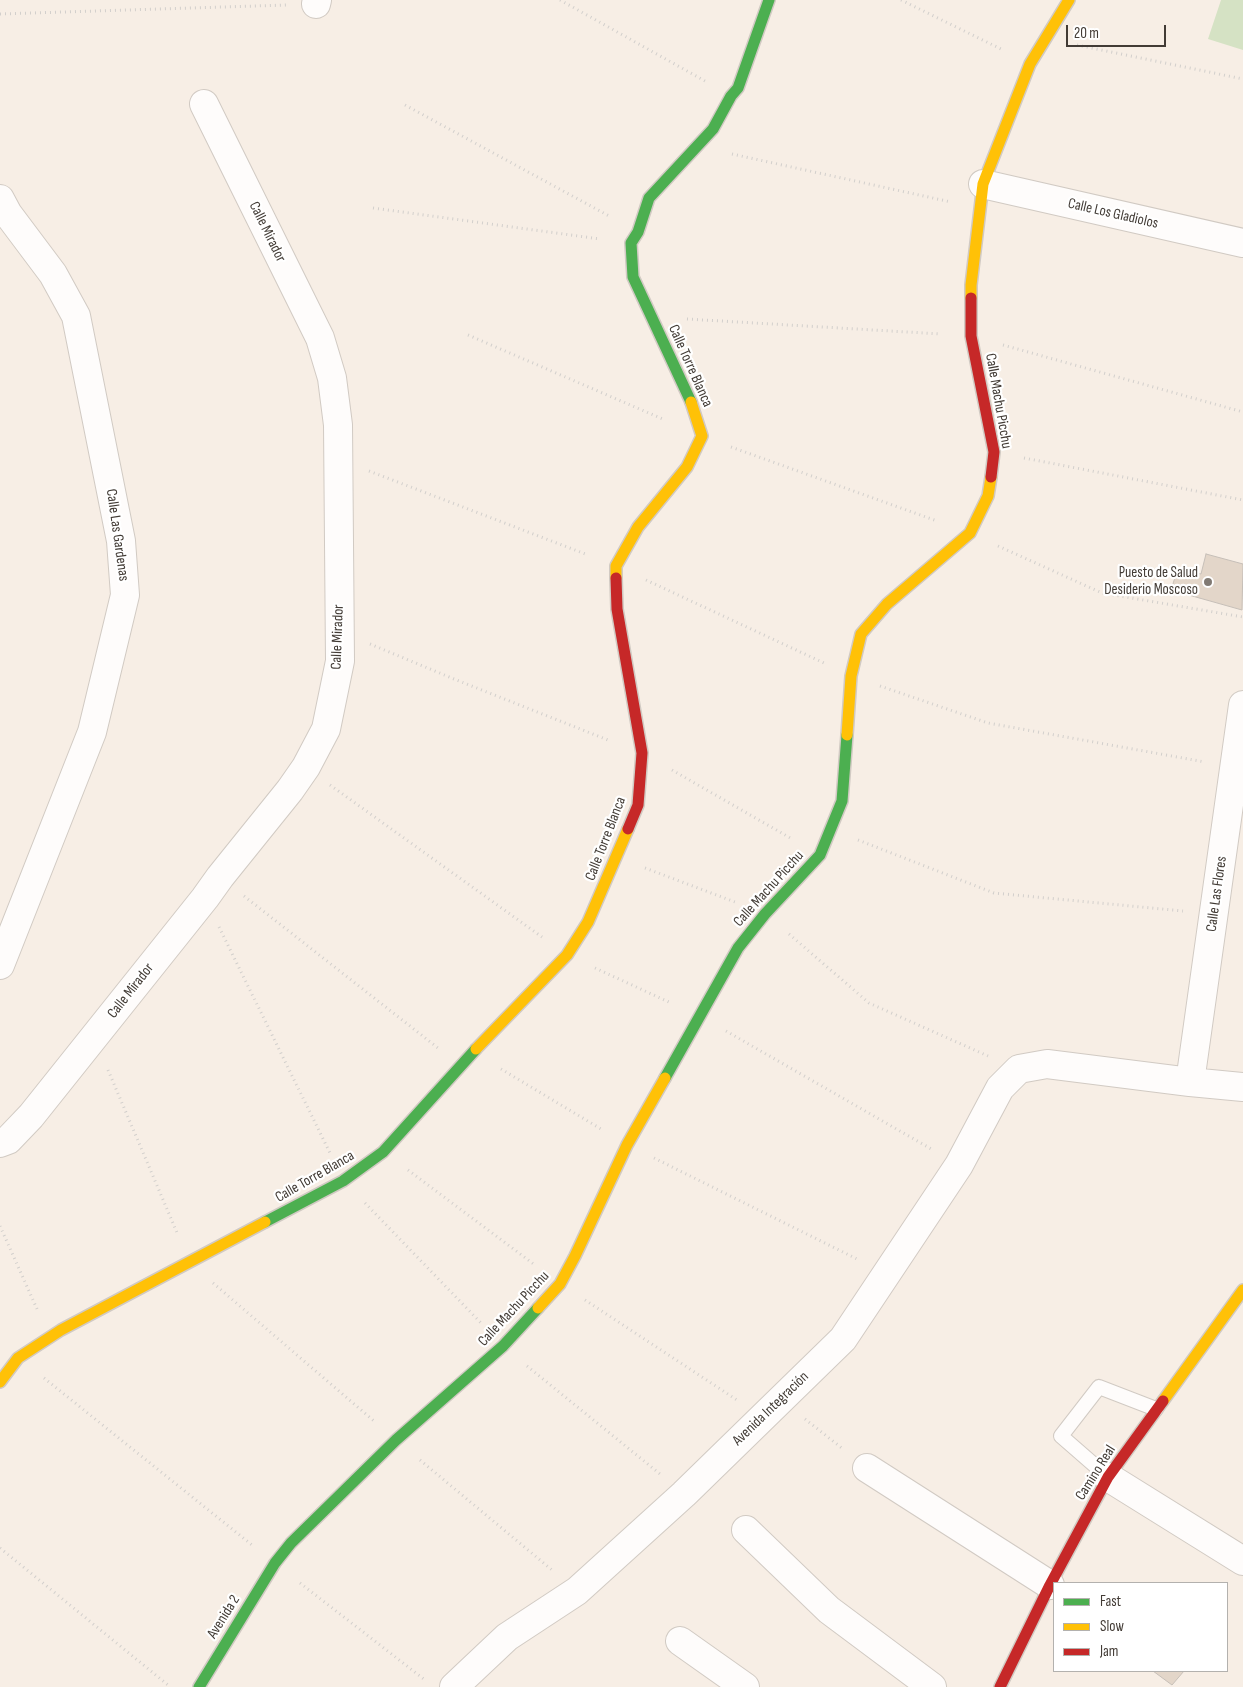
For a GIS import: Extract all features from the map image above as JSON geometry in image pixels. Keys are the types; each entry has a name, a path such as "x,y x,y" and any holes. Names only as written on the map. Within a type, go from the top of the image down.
{"street":[{"path":"631,243 638,232 649,198 713,129 731,96 738,88 769,0"},
{"name":"Calle Machu Picchu","path":"275,1563 291,1542 396,1440 503,1346 560,1284 576,1256 627,1144 738,948 765,914 820,855 842,802 851,676 861,634 886,604 970,533 988,496 994,452 971,336 971,285 982,196 1030,64 1069,0"},
{"name":"Calle Mirador","path":"0,1143 8,1140 31,1116 290,790 306,767 326,730 340,661 338,425 332,378 320,338 204,104"},
{"name":"Calle Los Gladiolos","path":"982,196 1243,243"},
{"name":"Calle Las Gardenas","path":"0,199 8,214 54,274 76,316 120,541 125,595 92,732 0,965"},
{"name":"Calle Torre Blanca","path":"0,1382 18,1358 61,1330 343,1181 384,1152 460,1065 567,955 588,922 638,805 642,753 617,609 616,566 638,527 688,467 702,436 694,408 633,277 631,243"},
{"name":"Calle Las Flores","path":"1190,1082 1243,705"},
{"path":"1018,1069 1047,1064 1243,1087"},
{"name":"Avenida Integración","path":"454,1687 507,1637 577,1592 684,1494 843,1339 959,1165 1000,1088 1018,1069"},
{"name":"Camino Real","path":"1000,1687 1050,1585 1108,1477 1243,1290"},
{"path":"866,1468 1050,1585"},
{"path":"1108,1477 1243,1561"},
{"path":"746,1530 829,1610 932,1687"},
{"name":"Avenida 2","path":"199,1687 275,1563"},
{"path":"680,1641 745,1687"}],"lane":[{"path":"1108,1477 1061,1436 1099,1387 1156,1410"}],"path":[{"path":"560,0 731,96"},
{"path":"901,0 1030,64"},
{"path":"0,14 317,2"},
{"path":"1046,39 1243,79"},
{"path":"405,106 638,232"},
{"path":"697,146 982,196"},
{"path":"373,208 631,243"},
{"path":"994,452 1243,500"},
{"path":"970,533 1102,593 1243,617"},
{"path":"340,630 454,679 642,753 820,855"},
{"path":"851,676 988,723 1234,767"},
{"path":"306,767 567,955 699,1016 959,1165"},
{"path":"831,829 994,893 1214,914"},
{"path":"616,857 765,914 869,1003 1018,1069"},
{"path":"212,887 460,1065"},
{"path":"212,887 343,1181"},
{"path":"94,1037 190,1263 577,1592"},
{"path":"473,1052 627,1144 886,1273"},
{"path":"0,1226 49,1338"},
{"path":"18,1358 426,1681"},
{"path":"780,1400 866,1468"},
{"path":"0,1548 170,1687"}],"green space":[{"path":"1221,0 1243,0 1243,50 1208,39"}],"building":[{"name":"Puesto de Salud Desiderio Moscoso","path":"1206,554 1243,564 1242,610 1171,590 1178,568 1201,574"},
{"path":"1154,1672 1183,1672 1172,1685"}],"traffic: fast":[{"path":"691,402 633,277 631,243 638,232 649,198 713,129 731,96 738,88 769,0"},
{"path":"665,1078 738,948 765,914 820,855 842,801 847,735"},
{"path":"265,1222 343,1181 383,1152 476,1049"},
{"path":"199,1687 275,1563 291,1543 396,1440 503,1346 538,1308"}],"traffic: slow":[{"path":"971,298 983,184 1030,64 1069,0"},
{"path":"616,578 616,566 638,527 687,467 702,436 691,402"},
{"path":"847,735 851,676 861,634 887,604 970,533 988,496 991,477"},
{"path":"476,1049 567,955 588,922 628,829"},
{"path":"538,1308 560,1284 627,1145 665,1078"},
{"path":"0,1382 18,1358 61,1330 265,1222"},
{"path":"1163,1401 1243,1290"}],"traffic: jam":[{"path":"971,298 971,336 994,452 991,477"},
{"path":"616,578 617,609 642,753 638,805 628,829"},
{"path":"1000,1687 1050,1585 1108,1477 1163,1401"}],"place":[{"name":"Puesto de Salud Desiderio Moscoso","path":"1208,582"}]}
